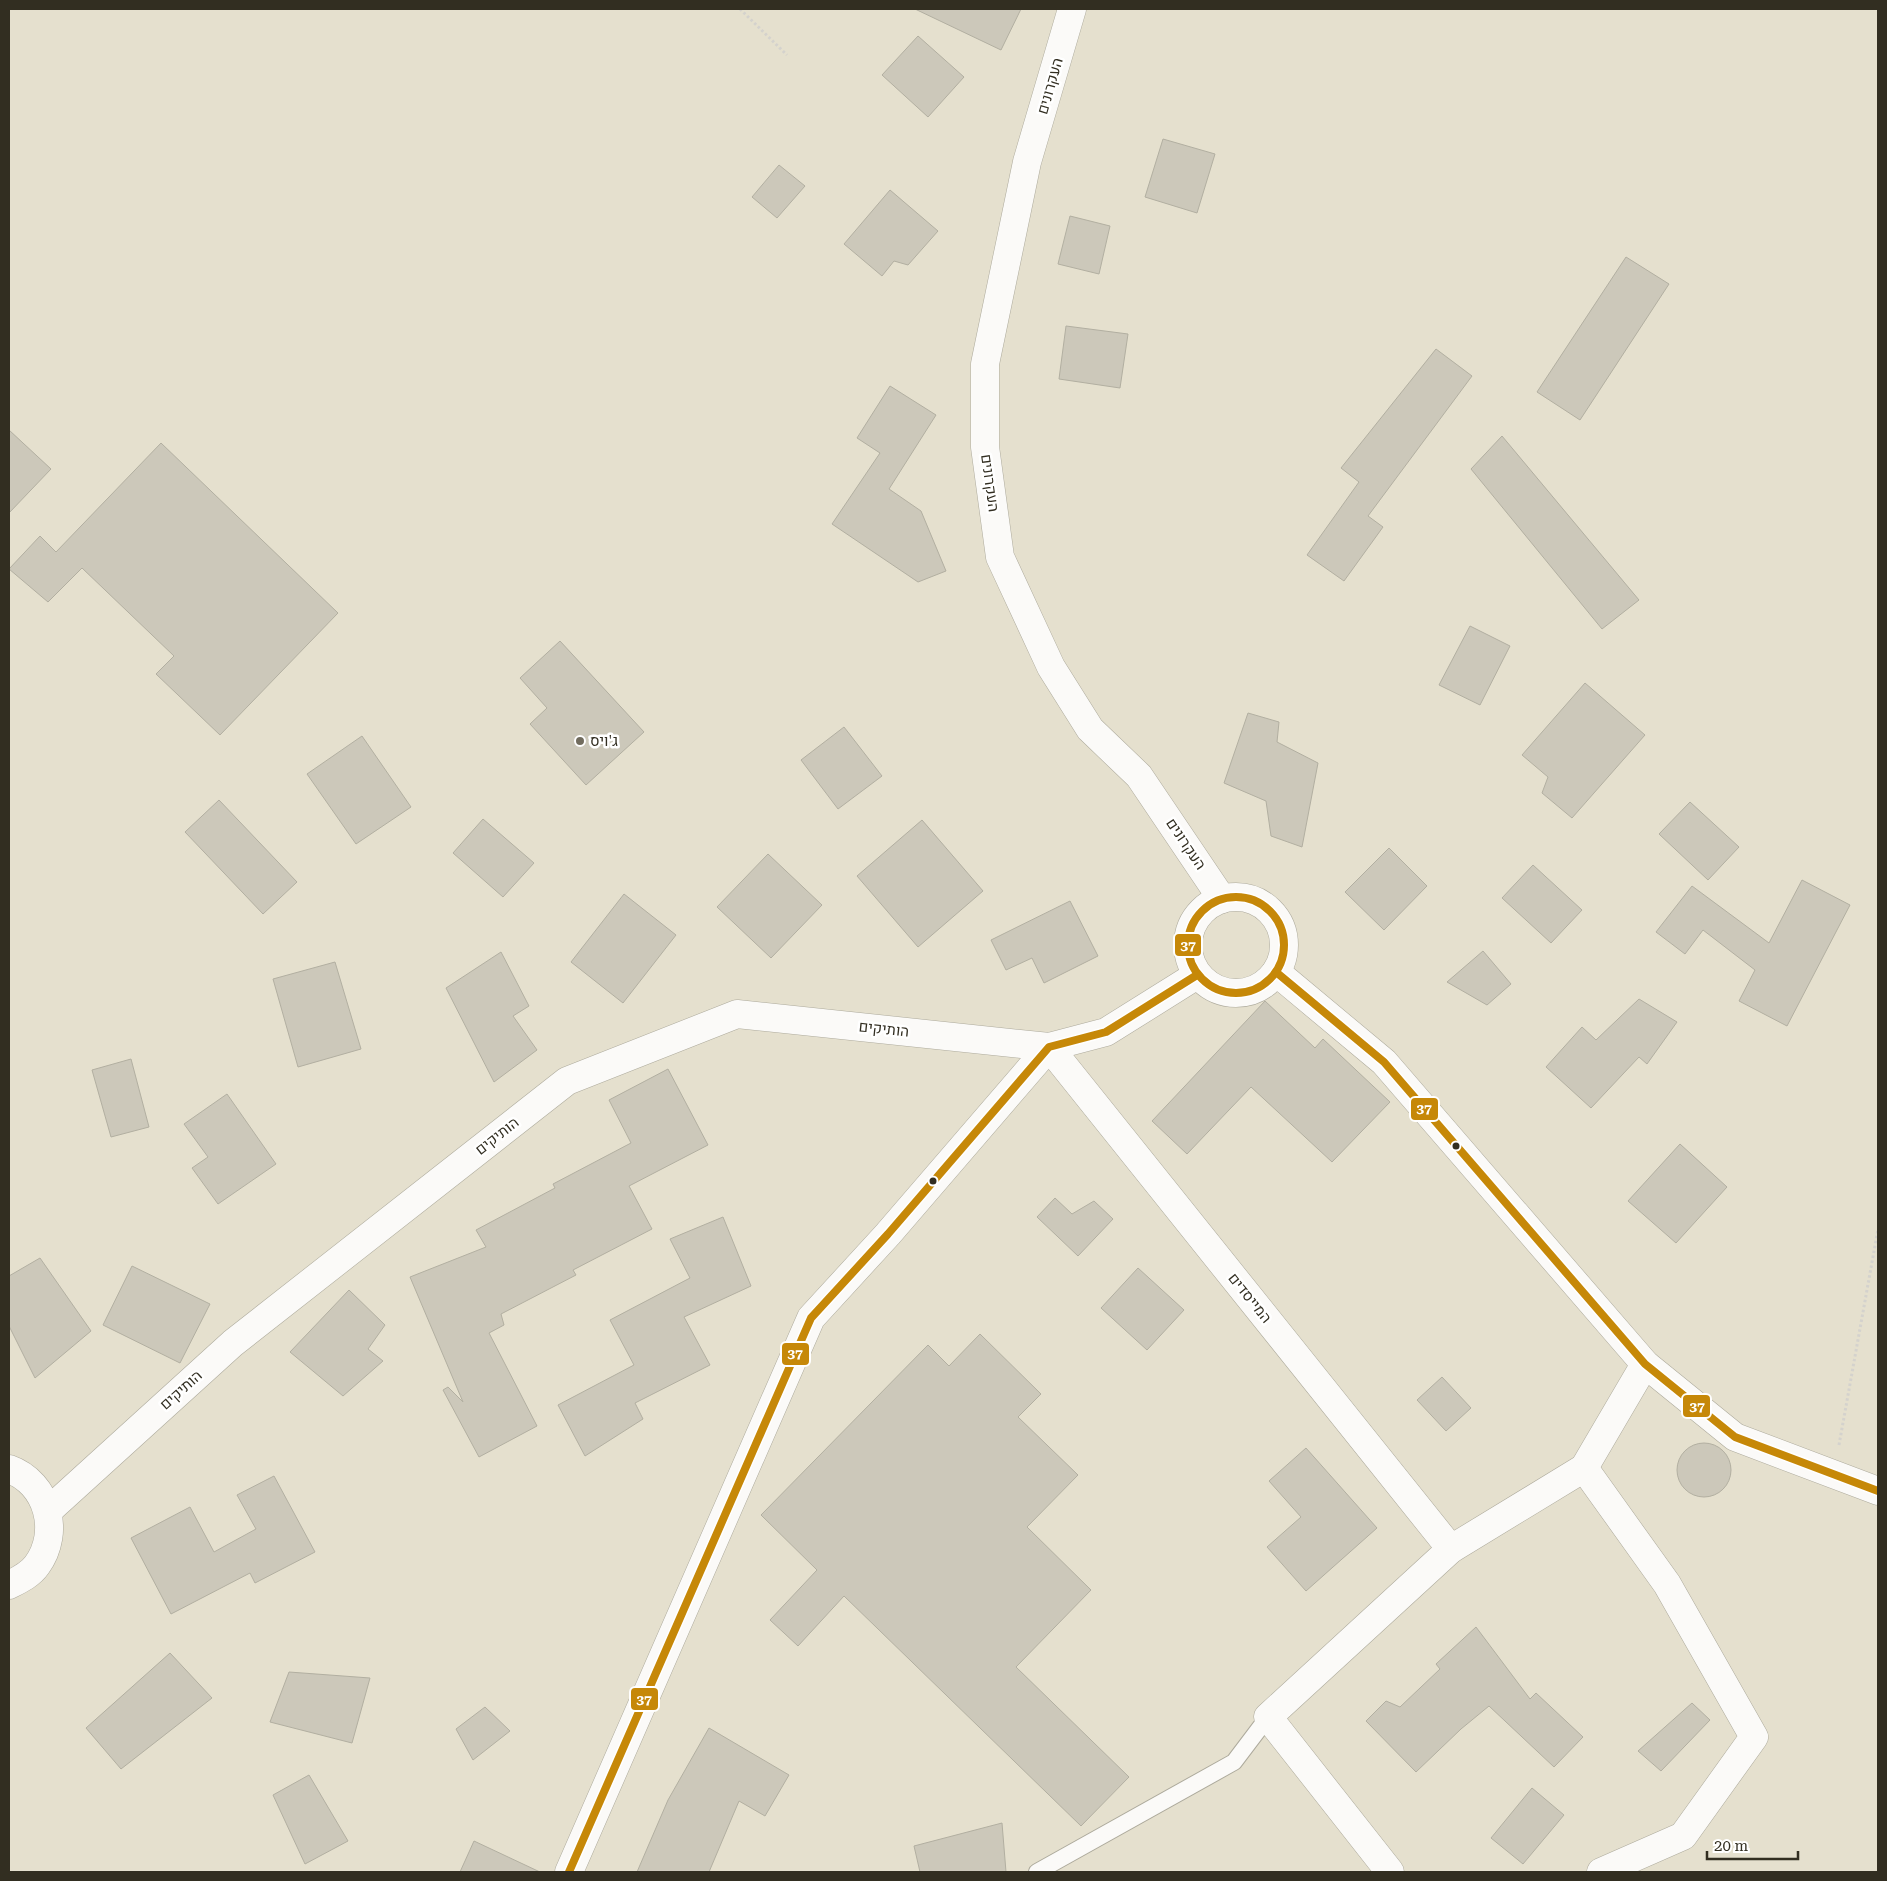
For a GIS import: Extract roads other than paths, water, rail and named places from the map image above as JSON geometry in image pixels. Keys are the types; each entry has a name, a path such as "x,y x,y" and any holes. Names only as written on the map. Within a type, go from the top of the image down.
{"street":[{"name":"העקרונים","path":"1072,9 1028,162 985,364 985,447 1000,557 1051,667 1090,729 1139,776 1222,899"},
{"path":"1239,897 1249,899 1264,906 1277,920 1284,943 1282,960 1276,972 1259,988 1243,993 1233,994 1217,990 1197,975 1190,960 1187,943 1190,927 1206,906 1222,899 1239,897"},
{"path":"1276,972 1384,1062 1645,1364 1735,1437 1878,1491"},
{"path":"569,1872 811,1318 888,1234 1048,1047 1106,1032 1197,975"},
{"name":"הותיקים","path":"48,1511 233,1343 568,1081 737,1014 1048,1047"},
{"name":"המייסדים","path":"1048,1047 1451,1549"},
{"path":"1390,1872 1268,1717 1451,1549 1584,1468 1645,1364"},
{"path":"1584,1468 1667,1584 1754,1737 1683,1836 1601,1872"},
{"path":"9,1469 28,1480 40,1494 48,1511 50,1530 46,1549 36,1566 22,1579 9,1585"}],"lane":[{"path":"1037,1872 1234,1762 1268,1717"}],"place":[{"name":"ג'ויס","path":"580,741"}]}
